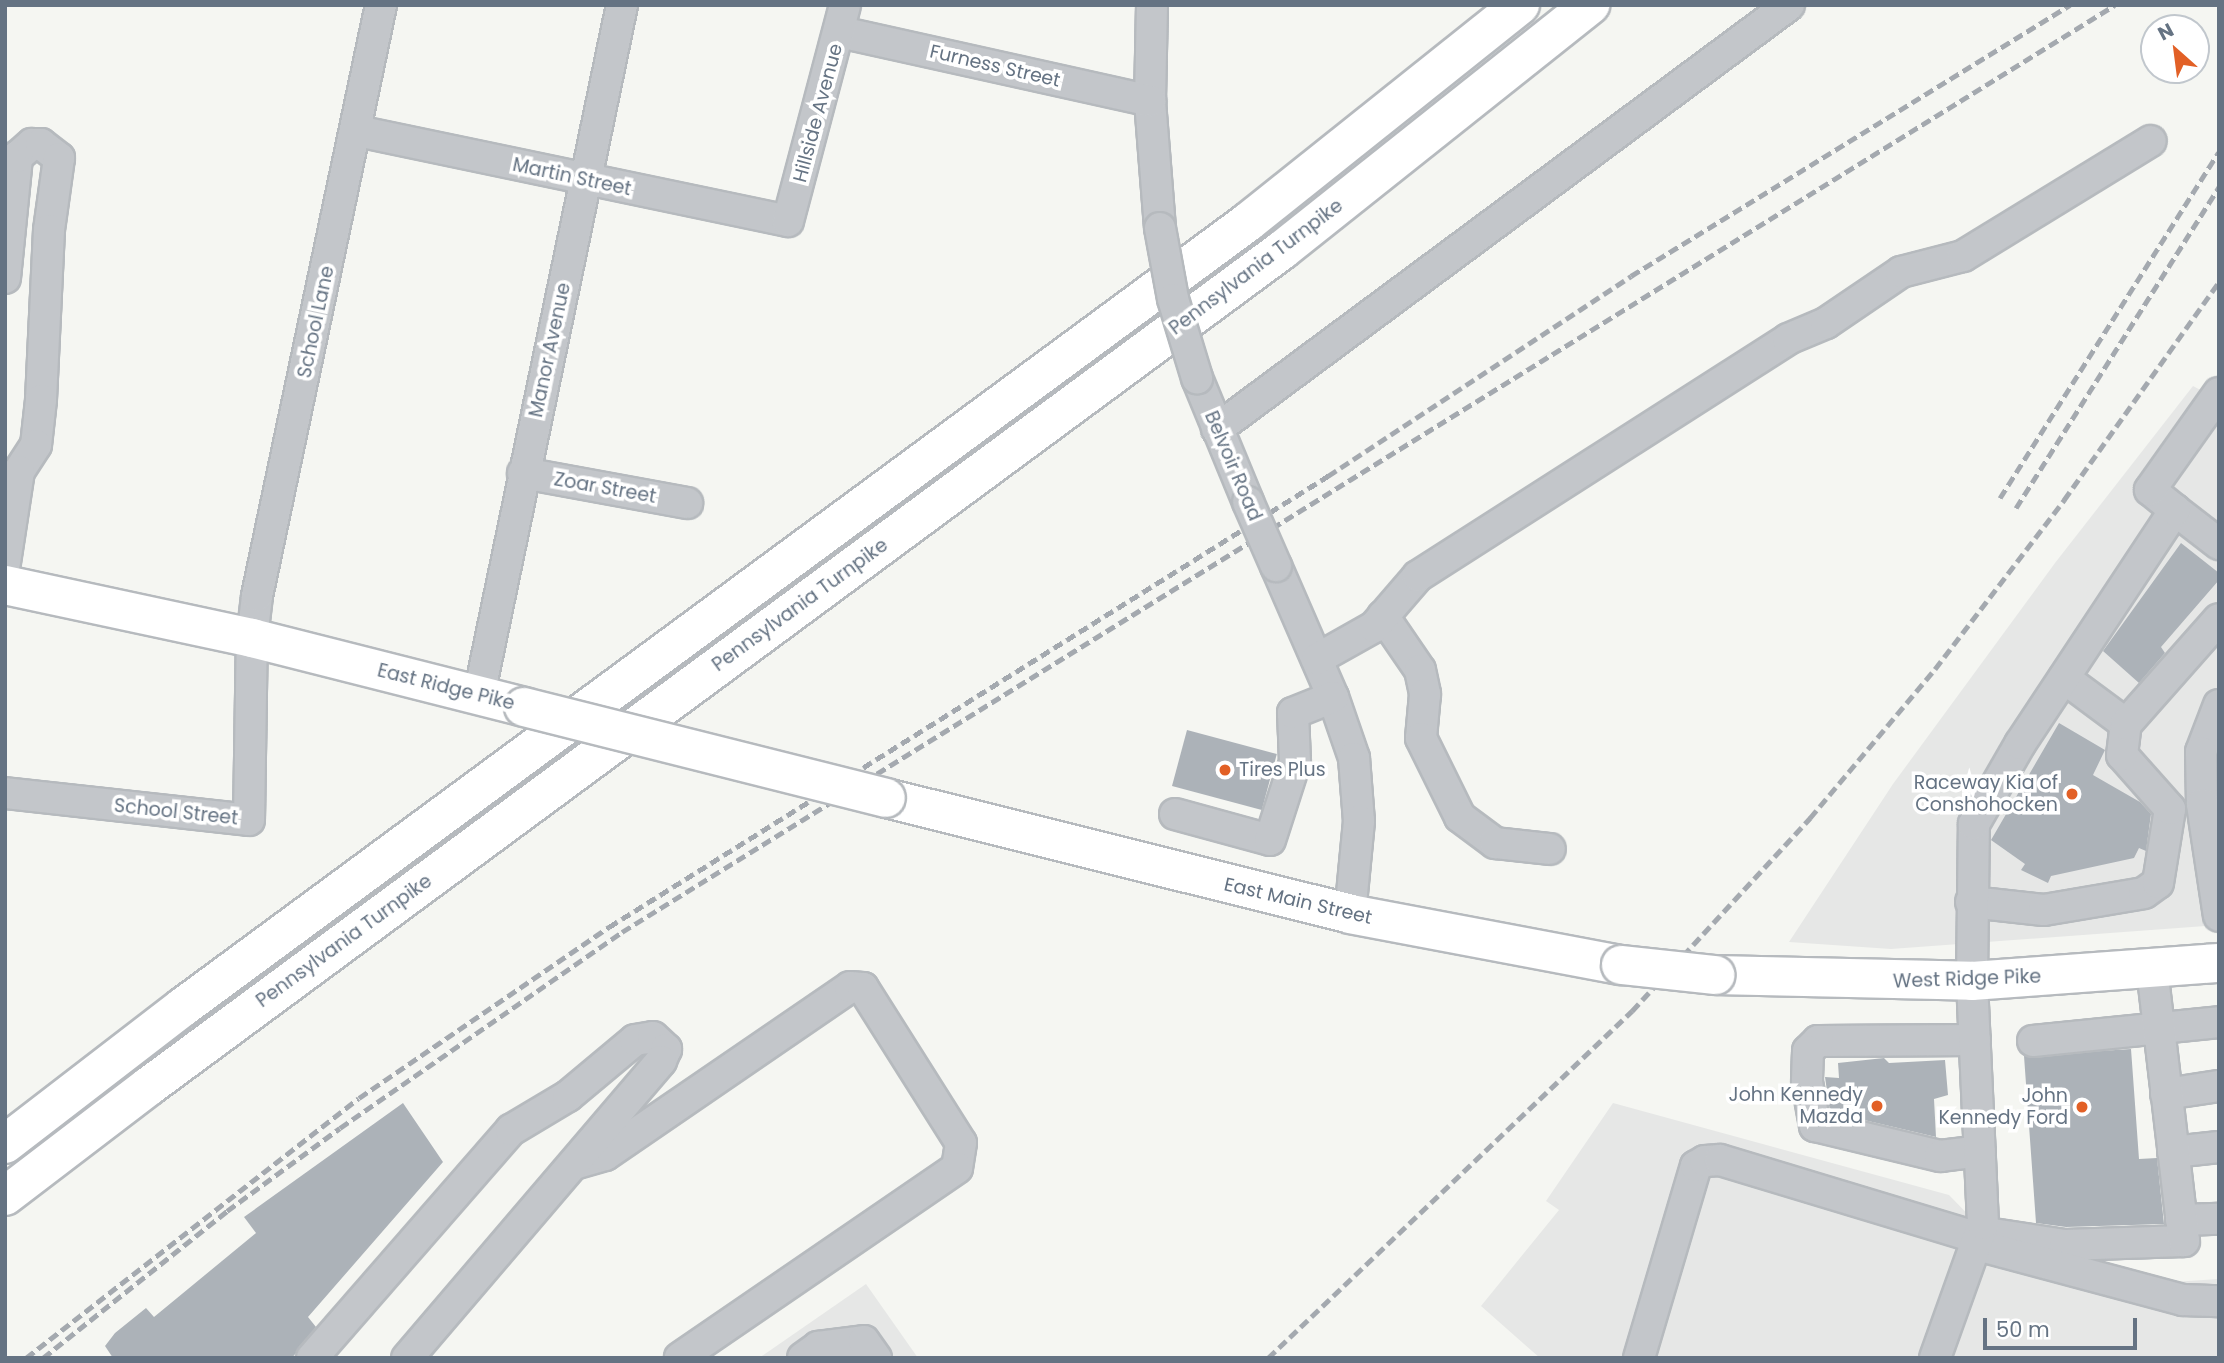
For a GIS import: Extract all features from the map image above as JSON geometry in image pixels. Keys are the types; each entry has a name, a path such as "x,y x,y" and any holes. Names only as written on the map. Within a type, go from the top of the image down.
{"main road":[{"path":"5,1144 194,999 1248,222 1520,5"},
{"name":"Pennsylvania Turnpike","path":"5,1196 160,1077 1282,250 1590,5"},
{"name":"East Ridge Pike","path":"5,585 252,638 886,798"},
{"name":"East Main Street","path":"886,798 1350,914 1621,965 1715,975"},
{"name":"West Ridge Pike","path":"1715,975 1972,981 2152,970 2219,963"}],"street":[{"name":"School Lane","path":"252,638 381,5"},
{"name":"Manor Avenue","path":"479,695 622,5"},
{"name":"Belvoir Road","path":"1152,5 1150,100 1160,228 1173,299 1197,378 1217,429 1333,696 1354,758 1357,786 1350,914"},
{"path":"1217,429 1789,5"},
{"name":"Furness Street","path":"843,18 1150,100"},
{"name":"Hillside Avenue","path":"788,221 843,18"},
{"name":"Martin Street","path":"357,131 788,221"},
{"path":"1317,659 1374,627 1418,576 1788,339 1826,323 1901,272 1963,256 2151,141"},
{"path":"5,278 17,157 32,144 41,144 59,158 49,230 36,445 9,462 5,563"},
{"path":"2219,393 2150,490 2219,544"},
{"name":"Zoar Street","path":"523,473 687,503"},
{"path":"1935,1358 1978,1238 1980,1151 1971,902 1974,824 2064,678 2175,510"},
{"path":"1383,616 1408,648 1425,683 1421,738 1460,817 1495,843 1550,849"},
{"path":"1971,902 2044,910 2144,893 2158,883 2170,809 2122,755 2126,724 2219,620"},
{"name":"School Street","path":"5,793 249,820 252,638"},
{"path":"2064,678 2126,724"},
{"path":"1175,814 1270,840 1295,762 1293,713 1333,696"},
{"path":"2218,902 2202,804 2200,752 2219,705"},
{"path":"1978,1238 2066,1245 2183,1241 2152,970"},
{"path":"574,1164 605,1155 850,987 863,988 961,1143 957,1168 680,1358"},
{"path":"2033,1041 2219,1022"},
{"path":"312,1358 511,1130 568,1096 635,1040 653,1037 666,1049 662,1061 407,1358"},
{"path":"1975,1040 1818,1041 1808,1051 1808,1095 1815,1126 1940,1156 1980,1151"},
{"path":"2166,1094 2219,1086"},
{"path":"2173,1152 2219,1147"},
{"path":"1639,1358 1696,1166 1705,1161 1720,1160 2183,1300 2219,1301"},
{"path":"2181,1220 2219,1219"},
{"path":"803,1358 818,1348 864,1341 876,1358"}],"shaded area":[{"path":"2193,386 2219,400 2219,925 1891,949 1789,942 1893,784 2055,563"},
{"path":"1613,1103 1949,1195 1990,1237 2157,1283 2219,1279 2219,1358 1540,1358 1481,1306 1559,1210 1546,1201"},
{"path":"866,1284 918,1358 759,1358"}],"building":[{"path":"2181,543 2219,573 2219,580 2161,647 2165,653 2139,683 2103,651"},
{"name":"Raceway Kia of Conshohocken","path":"2059,723 2105,750 2093,775 2140,802 2151,814 2146,851 2139,848 2134,858 2051,876 2048,883 2021,870 2025,864 1991,840"},
{"name":"Tires Plus","path":"1187,730 1277,754 1262,810 1172,786"},
{"name":"John Kennedy Ford","path":"2131,1049 2139,1159 2157,1158 2164,1224 2066,1227 2036,1223 2024,1056"},
{"name":"John Kennedy Mazda","path":"1884,1058 1889,1063 1945,1060 1948,1095 1934,1099 1936,1137 1830,1112 1825,1077 1839,1078 1838,1063"},
{"path":"403,1103 443,1162 308,1317 316,1327 292,1358 113,1358 105,1346 115,1333 146,1308 154,1317 256,1233 244,1217"}],"railway":[{"path":"26,1358 359,1098 609,927 1328,476 1631,276 2070,5"},
{"path":"43,1358 227,1211 340,1128 622,932 2115,5"},
{"path":"2000,498 2219,152"},
{"path":"2016,508 2219,187"},
{"path":"1268,1358 1632,1011 1810,818 1935,669 2064,500 2219,282"}],"place":[{"name":"Tires Plus","path":"1225,770"},
{"name":"Raceway Kia of Conshohocken","path":"2072,794"},
{"name":"John Kennedy Mazda","path":"1877,1106"},
{"name":"John Kennedy Ford","path":"2082,1107"}]}
